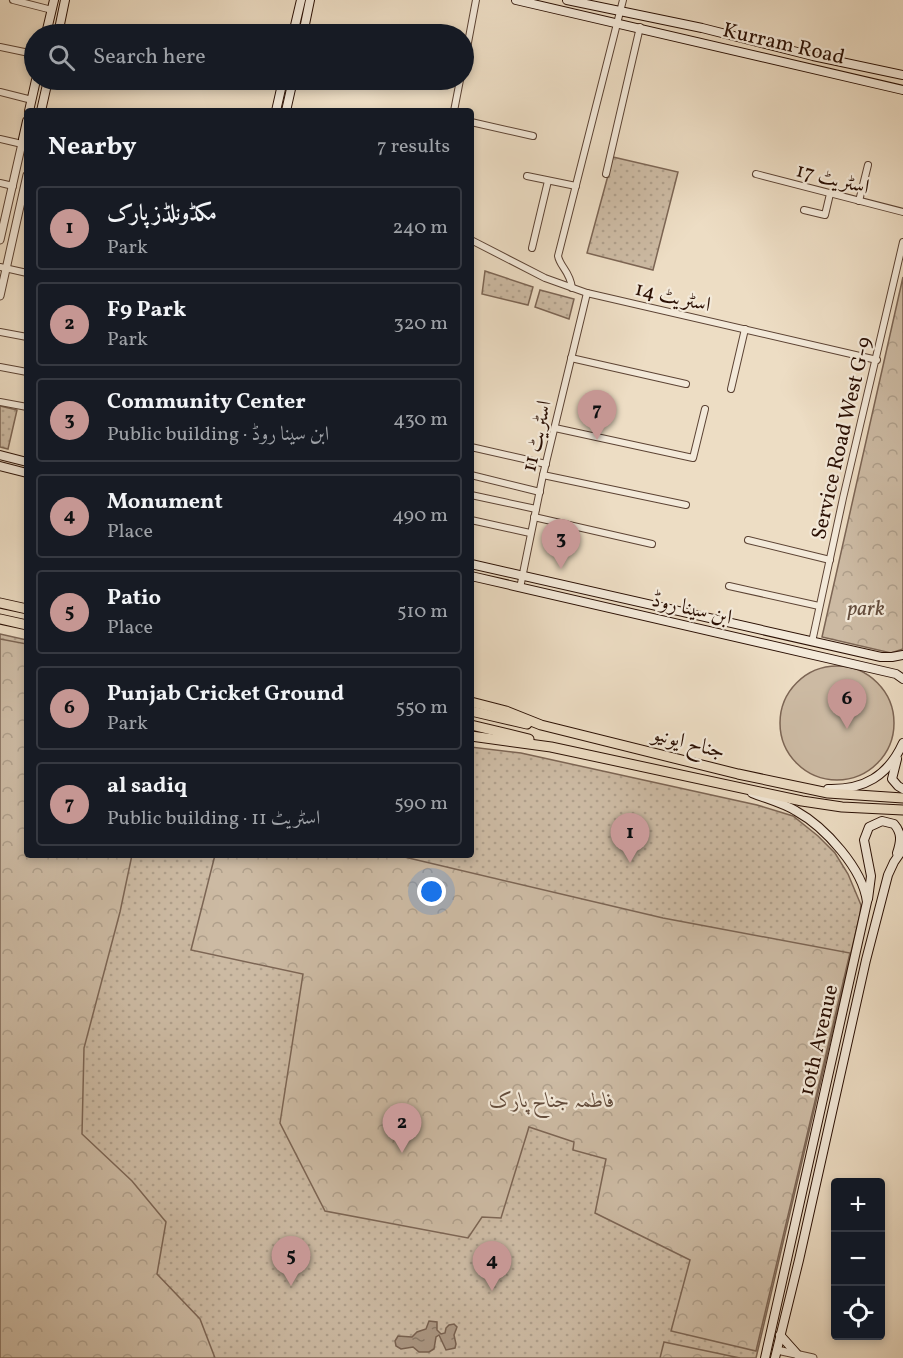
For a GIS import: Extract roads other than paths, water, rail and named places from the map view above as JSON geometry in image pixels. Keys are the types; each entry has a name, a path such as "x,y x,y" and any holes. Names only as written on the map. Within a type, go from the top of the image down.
{"main road":[{"path":"48,24 54,0"},
{"path":"60,24 65,0"},
{"path":"295,24 301,0"},
{"path":"305,24 310,0"},
{"name":"Kurram Road","path":"516,0 903,90"},
{"name":"Kurram Road","path":"567,0 702,28 813,56 903,75"},
{"path":"30,108 34,90"},
{"path":"42,108 46,90"},
{"path":"277,108 281,90"},
{"path":"287,108 291,90"},
{"path":"0,455 24,461"},
{"path":"0,466 24,472"},
{"name":"ابن سینا روڈ","path":"474,565 881,657 903,655"},
{"name":"ابن سینا روڈ","path":"474,577 896,674 903,679"},
{"path":"0,603 24,608"},
{"path":"0,619 24,625"},
{"name":"جناح ایونیو","path":"474,703 506,711 542,725 804,788 844,795 903,798"},
{"path":"474,712 521,723 542,725"},
{"path":"474,726 541,742 551,747"},
{"name":"جناح ایونیو","path":"474,736 551,747 744,790 842,807 903,810"},
{"path":"804,788 855,787 884,771 901,747"},
{"path":"901,747 892,775 894,783 903,789"},
{"path":"744,790 791,808 814,824 832,841 857,873 867,902"},
{"name":"10th Avenue","path":"765,1358 867,902 871,876 865,847 865,834 869,827 876,823 887,822 894,824 898,829 900,842 888,875 866,960 776,1354"},
{"name":"10th Avenue","path":"894,862 903,849"},
{"path":"826,1087 836,1089"},
{"path":"780,1335 797,1354"}],"street":[{"path":"13,0 52,10"},
{"path":"472,24 476,0"},
{"path":"572,288 568,272 558,260 558,256 615,23 623,0"},
{"path":"606,174 640,27"},
{"path":"0,47 24,52"},
{"path":"455,108 458,90"},
{"path":"0,92 32,100"},
{"path":"474,123 532,136"},
{"path":"0,139 24,141 0,240"},
{"path":"859,201 868,165"},
{"name":"اسٹریٹ 17","path":"756,174 903,212"},
{"path":"527,176 576,186"},
{"path":"532,248 548,181"},
{"path":"0,183 13,186"},
{"path":"0,296 3,268 24,187"},
{"path":"804,210 825,215 830,194"},
{"name":"اسٹریٹ 14","path":"474,242 545,278 587,293 877,360"},
{"name":"Service Road West G-9","path":"812,642 903,242"},
{"path":"3,268 24,272"},
{"name":"اسٹریٹ 11","path":"520,588 543,475 587,293"},
{"path":"731,389 745,329"},
{"path":"0,332 24,336"},
{"path":"572,358 686,384"},
{"path":"0,367 24,371"},
{"path":"0,402 24,407"},
{"path":"555,428 693,458 705,409"},
{"path":"474,448 546,464"},
{"path":"543,475 686,505"},
{"path":"474,476 540,492"},
{"path":"474,496 536,509"},
{"path":"534,517 652,544"},
{"path":"474,521 530,533"},
{"path":"748,540 830,560"},
{"path":"729,586 819,606"},
{"path":"776,1354 797,1354 813,1358"}],"water":[{"path":"429,1321 437,1322 437,1330 441,1334 445,1333 449,1325 454,1324 457,1327 454,1335 455,1348 446,1350 439,1335 436,1337 434,1349 429,1352 419,1352 413,1347 401,1349 396,1346 395,1341 398,1336 412,1337 417,1332 426,1329"}],"place":[{"name":"al sadiq","path":"597,440"},
{"name":"Community Center","path":"561,569"},
{"name":"Punjab Cricket Ground","path":"847,729"},
{"name":"مکڈونلڈز پارک","path":"630,863"},
{"name":"F9 Park","path":"402,1153"},
{"name":"Patio","path":"291,1286"},
{"name":"Monument","path":"492,1291"}],"park label":[{"name":"park","path":"866,608"},
{"name":"فاطمہ جناح پارک","path":"552,1100"}]}
